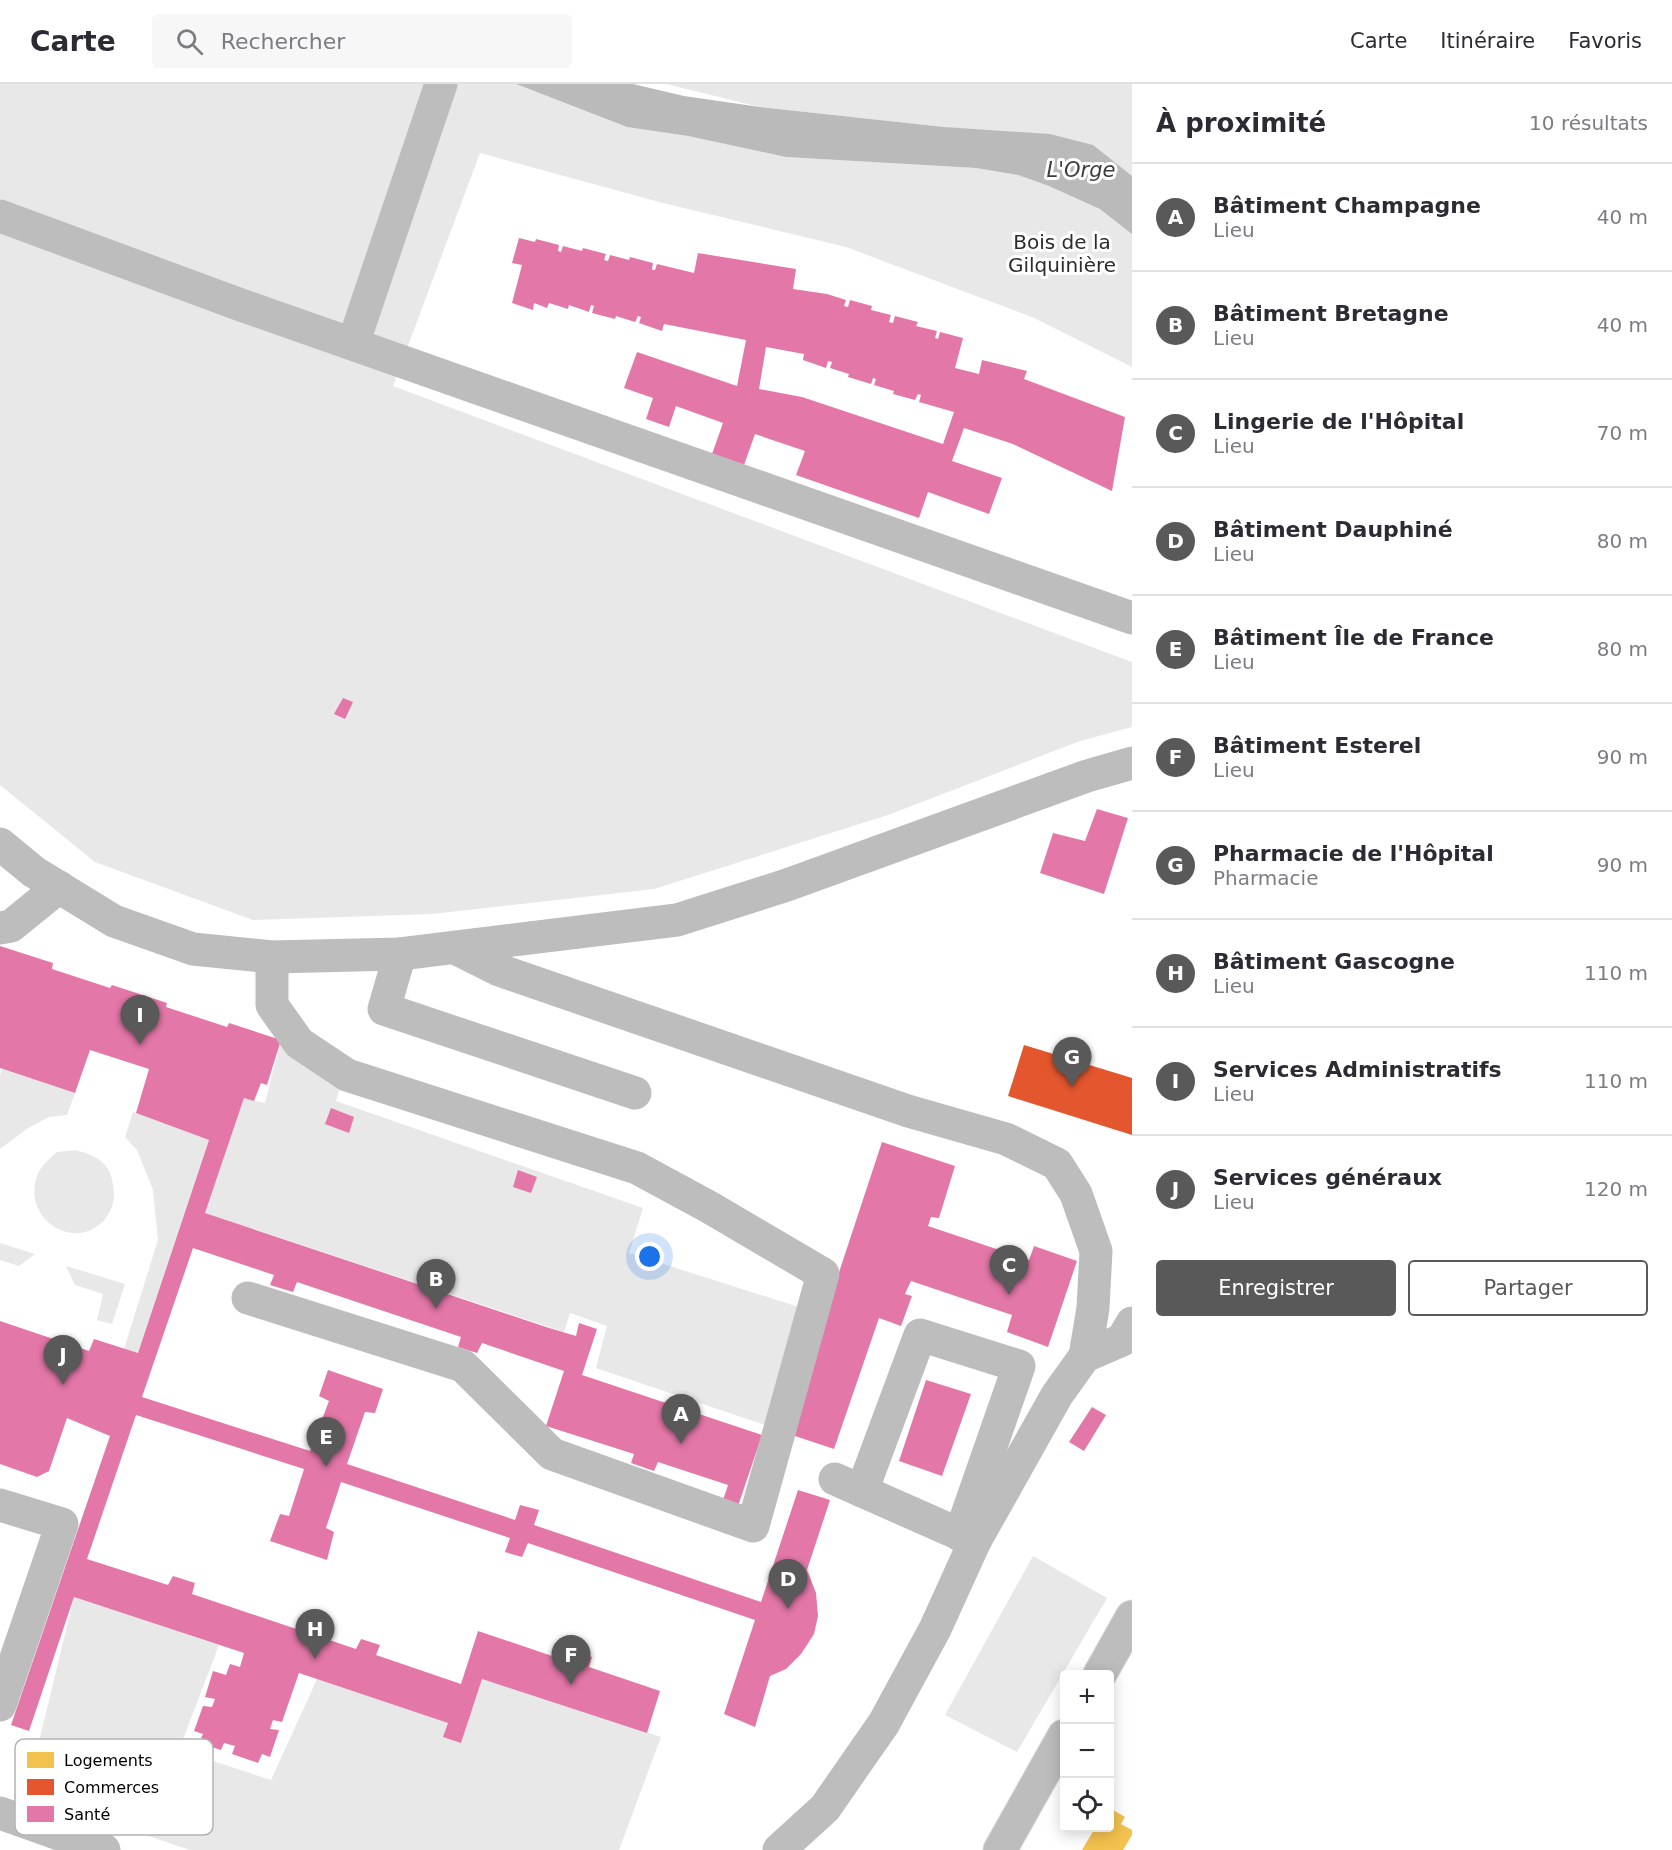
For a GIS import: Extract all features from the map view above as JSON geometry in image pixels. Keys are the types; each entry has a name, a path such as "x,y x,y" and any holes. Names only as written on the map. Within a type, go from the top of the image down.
{"main road":[{"path":"353,344 441,85"},
{"path":"0,216 353,344 1132,618"},
{"path":"0,844 34,872 114,921 193,949 272,957 400,954 677,920 787,885 1087,776 1132,763"},
{"path":"0,928 11,926 59,887"},
{"path":"455,948 510,974 908,1111 1006,1138 1057,1164 1077,1194 1096,1251 1094,1308 1085,1356 968,1538"},
{"path":"400,954 384,1009 635,1093"},
{"path":"248,1298 463,1366 552,1454 753,1526 823,1274 637,1168 347,1075 299,1043 272,1005 272,957"},
{"path":"1085,1356 1122,1340 1132,1323"},
{"path":"779,1850 825,1808 884,1723 935,1629 968,1538 1019,1366 920,1335 848,1485 968,1538"},
{"path":"0,1505 62,1524 0,1705"},
{"path":"1102,1670 1132,1617"},
{"path":"1000,1850 1060,1745"},
{"path":"0,1813 15,1818"},
{"path":"62,1835 104,1850"}],"green space":[{"name":"Bois de la Gilquinière","path":"0,84 516,84 627,127 688,136 787,157 976,168 1018,175 1049,186 1102,153 944,127 760,107 666,84 1132,84 1132,367 1032,317 846,247 663,203 480,153 393,386 1132,662 1132,727 1080,741 888,815 654,889 432,914 253,920 95,862 0,785"},
{"path":"281,1040 341,1085 336,1101 643,1208 629,1253 808,1310 774,1428 596,1368 607,1326 570,1313 564,1332 205,1213 244,1098 265,1103"},
{"path":"2,1069 75,1093 67,1115 49,1117 28,1128 0,1149 0,1076"},
{"path":"133,1112 209,1140 138,1353 124,1349 158,1240 153,1190 137,1150 125,1137"},
{"path":"75,1150 95,1157 105,1165 109,1170 114,1188 113,1204 108,1215 96,1227 83,1233 69,1233 56,1228 45,1219 37,1207 34,1192 38,1173 48,1160 57,1152"},
{"path":"0,1243 35,1254 19,1266 0,1260"},
{"path":"66,1266 125,1284 112,1324 97,1320 103,1294 75,1285"},
{"path":"1033,1556 1107,1598 1065,1670 1060,1670 1060,1678 1017,1752 945,1715"},
{"path":"74,1597 219,1645 183,1739 40,1739"},
{"path":"317,1679 448,1723 461,1742 482,1679 661,1737 619,1850 190,1850 145,1835 213,1835 213,1761 271,1780"}],"water":[{"name":"L'Orge","path":"516,84 633,84 684,96 760,107 944,127 1050,134 1093,145 1132,176 1132,234 1100,209 1018,175 976,168 786,157 688,136 627,127"}],"building: Logements":[{"path":"1114,1810 1125,1817 1121,1824 1132,1830 1132,1835 1123,1850 1082,1850 1093,1832 1114,1832"}],"building: Commerces":[{"path":"1024,1045 1132,1078 1132,1135 1008,1096"}],"building: Santé":[{"path":"519,238 535,242 536,239 559,245 558,251 561,252 563,246 582,251 583,248 606,254 604,260 608,261 610,255 629,260 630,257 653,263 652,270 655,270 657,264 694,273 698,253 796,269 793,289 827,294 846,300 844,306 848,307 850,300 872,306 871,310 891,315 889,322 893,323 895,316 918,322 916,326 937,331 935,338 938,339 940,332 963,338 955,368 979,374 982,360 1027,371 1024,379 1125,417 1112,491 1013,444 964,428 952,461 1002,478 989,514 928,492 919,518 796,475 805,451 755,434 744,465 712,454 723,423 676,406 669,427 646,419 653,398 624,388 637,352 737,386 746,340 664,324 662,331 639,323 641,317 638,316 635,322 616,316 615,319 592,313 594,306 591,305 589,312 569,305 568,309 549,303 547,308 534,303 533,310 512,303 522,265 512,263","holes":["766,347 804,354 803,360 826,368 828,361 832,362 830,368 849,374 848,377 871,384 873,378 876,379 874,385 894,391 893,394 915,400 918,394 921,395 919,402 954,412 943,444 802,397 759,389"]},
{"path":"343,698 353,702 345,719 334,714"},
{"path":"1097,809 1128,818 1104,894 1040,873 1053,833 1085,841"},
{"path":"0,946 53,963 52,969 167,1003 166,1007 227,1027 229,1023 281,1040 267,1085 261,1083 254,1101 244,1098 205,1213 576,1336 579,1323 597,1329 582,1375 762,1435 738,1506 723,1500 728,1485 658,1462 654,1471 631,1463 634,1454 546,1426 564,1371 482,1343 477,1353 458,1347 461,1337 297,1282 293,1292 270,1285 274,1275 193,1248 142,1397 310,1451 329,1401 319,1396 328,1370 383,1389 375,1413 365,1412 347,1464 515,1520 520,1505 539,1510 534,1525 761,1602 798,1490 830,1500 807,1570 816,1593 818,1616 814,1634 801,1654 786,1669 770,1676 755,1727 724,1714 755,1620 528,1543 522,1557 505,1552 510,1538 341,1482 326,1528 334,1532 327,1560 270,1541 280,1514 289,1516 304,1469 136,1415 87,1559 168,1585 173,1576 195,1583 192,1594 356,1649 361,1639 380,1645 376,1655 461,1684 478,1631 564,1660 568,1650 592,1657 589,1667 660,1691 647,1733 482,1679 461,1743 443,1737 448,1723 299,1673 282,1722 273,1720 270,1729 279,1730 270,1757 262,1754 258,1763 232,1754 235,1746 224,1743 221,1750 213,1747 213,1739 201,1739 203,1734 194,1731 203,1706 212,1707 215,1699 205,1697 213,1671 226,1675 230,1664 240,1667 244,1653 74,1597 29,1731 11,1725 110,1436 67,1418 49,1471 37,1477 0,1464 0,1321 89,1351 94,1339 138,1353 209,1140 136,1113 149,1069 90,1050 75,1093 0,1068"},
{"path":"331,1108 354,1117 349,1133 325,1124"},
{"path":"882,1142 955,1166 939,1218 931,1217 928,1226 1029,1260 1034,1246 1077,1261 1048,1347 1007,1332 1012,1315 911,1281 905,1294 912,1296 901,1326 879,1318 834,1449 786,1433"},
{"path":"518,1170 537,1177 531,1193 513,1187"},
{"path":"926,1380 971,1394 942,1476 899,1461"},
{"path":"1092,1407 1106,1415 1084,1451 1069,1442"}],"place":[{"name":"Services Administratifs","path":"140,1045"},
{"name":"Pharmacie de l'Hôpital","path":"1072,1087"},
{"name":"Lingerie de l'Hôpital","path":"1009,1295"},
{"name":"Bâtiment Bretagne","path":"436,1309"},
{"name":"Services généraux","path":"63,1385"},
{"name":"Bâtiment Champagne","path":"681,1444"},
{"name":"Bâtiment Île de France","path":"326,1467"},
{"name":"Bâtiment Dauphiné","path":"788,1609"},
{"name":"Bâtiment Gascogne","path":"315,1659"},
{"name":"Bâtiment Esterel","path":"571,1685"}]}
